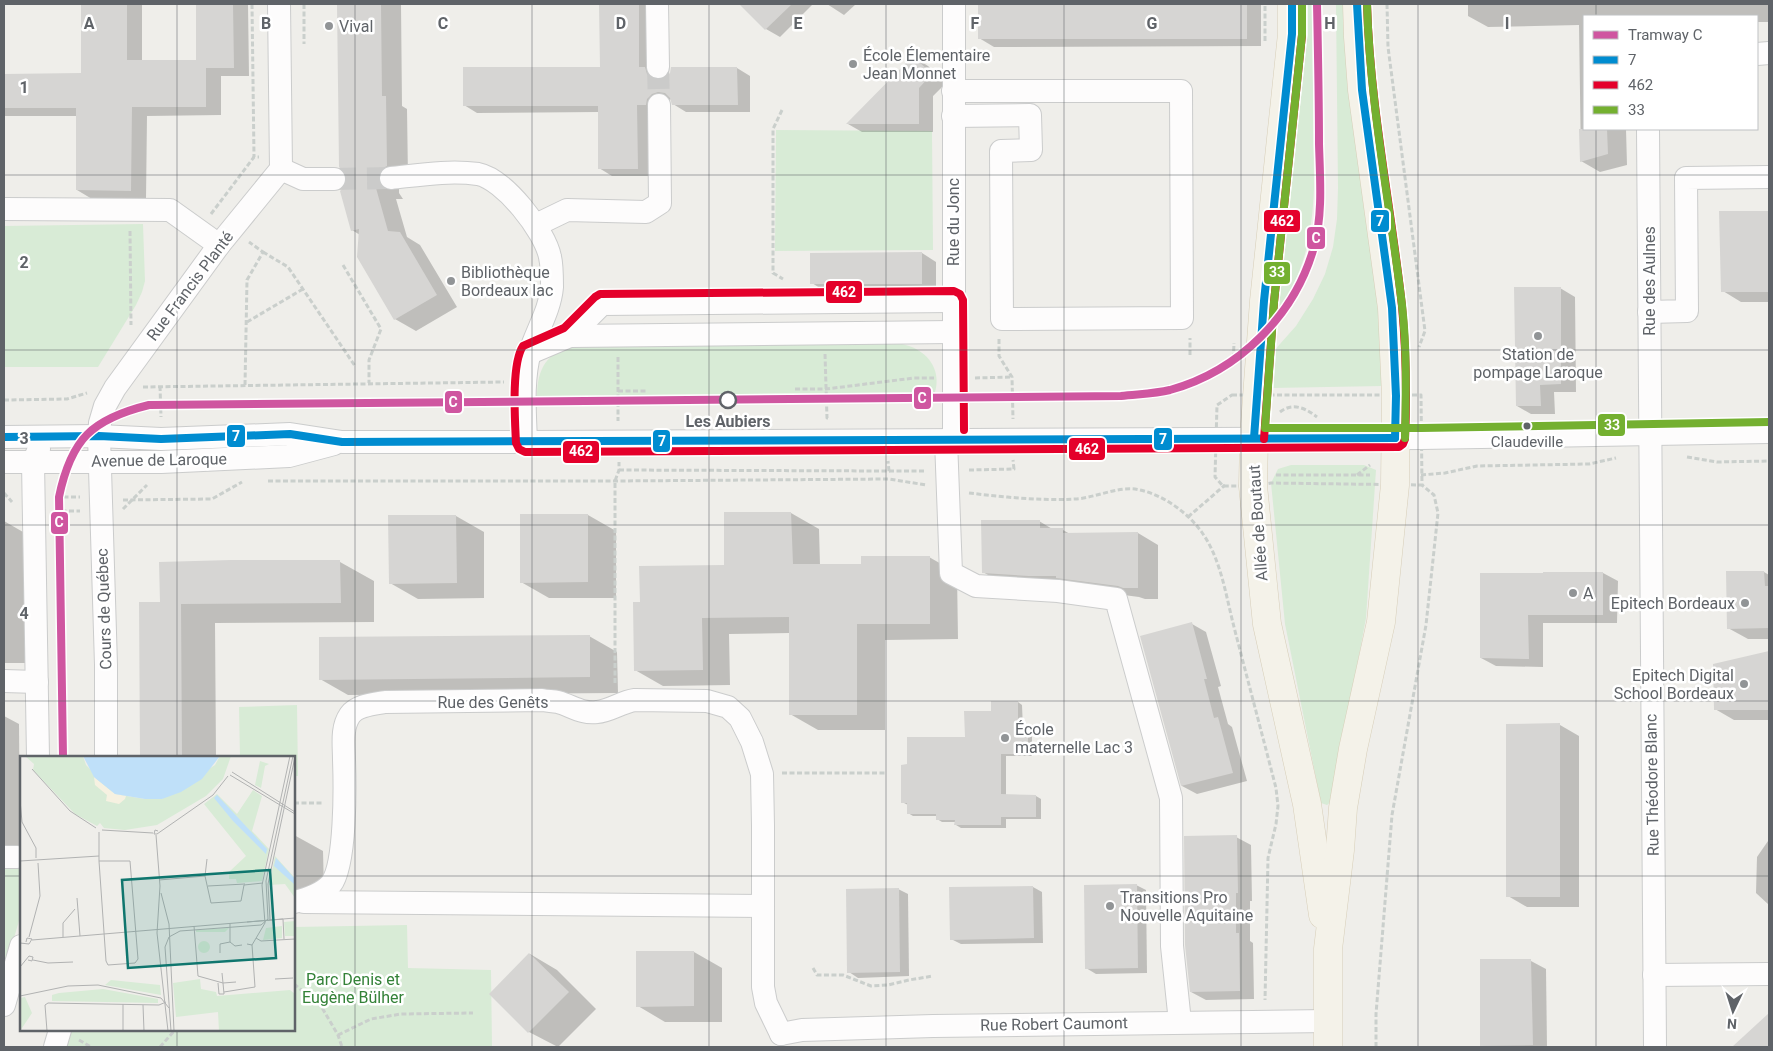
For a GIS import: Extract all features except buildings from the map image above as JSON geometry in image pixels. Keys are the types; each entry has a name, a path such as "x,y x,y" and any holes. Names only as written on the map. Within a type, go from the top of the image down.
{"main road":[{"name":"Allée de Boutaut","path":"1292,4 1292,34 1264,301 1254,438 1253,486 1267,624 1307,804 1328,949"},
{"name":"Allée de Boutaut","path":"1328,1047 1328,949 1343,808 1353,748 1381,622 1394,494 1396,396 1392,308 1362,90 1357,4"}],"street":[{"path":"279,4 281,169 304,179 334,180"},
{"path":"657,4 658,67"},
{"name":"Rue du Jonc","path":"954,4 954,378 948,490 951,573 976,586 1058,592 1116,599 1171,798 1172,946 1180,1022"},
{"path":"953,91 1180,90 1182,318 1002,319 1001,150 1031,150 1030,115 953,116"},
{"path":"536,225 567,210 646,212 660,203 659,105"},
{"name":"Rue des Aulnes","path":"1648,130 1650,444"},
{"name":"Rue Francis Planté","path":"99,461 100,423 105,406 115,388 225,237 281,169"},
{"path":"391,178 449,172 480,175 503,187 536,225 550,256 552,287 547,309 530,353 525,381 526,442"},
{"path":"1649,312 1687,311 1686,178 1769,177"},
{"path":"4,209 170,210 225,237"},
{"path":"530,353 570,336 602,304 953,301"},
{"path":"570,336 953,332"},
{"name":"Avenue de Laroque","path":"4,437 56,438 99,436 161,439 290,434 342,442 1395,438 1650,444 1769,432"},
{"path":"38,756 33,462 39,449 56,438"},
{"name":"Avenue de Laroque","path":"4,462 161,462 289,456 342,442"},
{"name":"Rue Théodore Blanc","path":"1650,444 1655,1047"},
{"name":"Cours de Québec","path":"99,461 106,665 106,756"},
{"path":"4,681 37,682"},
{"name":"Rue des Genêts","path":"295,902 320,893 332,883 338,869 345,809 344,726 351,713 365,706 385,702 542,700 558,702 585,712 607,711 624,702 639,700 707,701 728,707 740,718 752,744 761,773 763,826 762,987 776,1041"},
{"name":"Rue des Genêts","path":"295,902 763,906"},
{"path":"4,1005 20,949"},
{"path":"1654,975 1769,974"},
{"name":"Rue Robert Caumont","path":"776,1041 802,1030 1180,1022 1328,1021"},
{"path":"55,1047 60,1031"}],"path":[{"path":"252,4 254,157"},
{"path":"782,110 773,130 773,273 785,281"},
{"path":"130,211 131,326"},
{"path":"225,237 263,252 288,268 355,366"},
{"path":"245,386 247,280 263,252"},
{"path":"343,266 380,329 369,360 369,384"},
{"path":"246,322 303,289"},
{"path":"795,389 826,389 914,378 1012,377 999,356 998,330 1002,319"},
{"path":"614,707 616,481 619,470 618,336"},
{"path":"4,400 67,399 98,390 129,387 525,381"},
{"path":"618,391 646,391"},
{"path":"1422,475 1445,473 1477,466 1590,464 1630,456 1650,444 1675,455 1717,462 1769,461"},
{"path":"1188,517 1238,475 1357,475"},
{"path":"262,481 616,481 889,478 948,490 1005,496 1074,499 1133,489 1146,492 1175,506 1202,532 1210,545 1217,564 1276,788 1278,806 1276,824 1268,858 1264,1022"},
{"path":"33,497 100,497 117,500 212,499 243,481"},
{"path":"1376,1047 1376,1014 1392,815 1426,625 1438,512 1434,495 1422,485"},
{"path":"761,773 886,773"},
{"path":"813,968 817,975 843,975 871,986 888,985 933,976"},
{"path":"295,985 321,1006 338,1035 342,1047"},
{"path":"338,1035 371,1019 401,1014 474,1012"},
{"path":"160,1047 175,1031"}],"green space":[{"path":"1303,4 1312,4 1313,206 1308,240 1299,272 1284,302 1273,317"},
{"path":"1336,4 1344,4 1379,310 1383,386 1271,388 1272,353 1296,326 1313,299 1325,274 1333,247 1337,219 1338,188"},
{"path":"776,130 932,131 933,250 775,251"},
{"path":"143,224 145,281 142,292 98,367 4,367 4,226"},
{"path":"902,344 918,350 930,360 936,375 935,392 537,396 539,378 546,363 557,352 575,346"},
{"path":"1291,465 1364,465 1376,470 1366,618 1332,801 1327,805 1321,803 1285,624 1271,483 1278,469"},
{"path":"297,705 298,776 295,776 295,756 240,756 239,707"},
{"path":"4,868 20,868 20,917 4,972"},
{"name":"Parc Denis et Eugène Bülher","path":"407,925 408,968 491,970 492,1047 67,1047 72,1031 295,1031 295,927"}],"tunnel":[{"path":"658,67 659,105"},
{"path":"334,179 391,178"}],"tram line":[{"name":"C","path":"63,756 59,497 70,460 87,434 99,425 113,417 149,405 1121,396 1170,390 1195,381 1219,369 1261,337 1293,295 1305,272 1314,247 1320,209 1317,4"}],"transit line":[{"name":"7","path":"1254,438 1264,301 1292,34 1292,4"},
{"name":"462","path":"1264,439 1274,302 1302,35 1302,4"},
{"name":"33","path":"1302,4 1302,35 1274,302 1265,428 1421,428 1769,422"},
{"name":"7","path":"1357,4 1362,90 1392,308 1396,396 1395,438"},
{"name":"462","path":"964,430 963,300 960,294 954,291 600,294 564,328 523,346 519,354 515,379 516,443 519,449 525,452 1399,447 1405,439 1406,422 1406,372 1402,306 1376,118 1367,4"},
{"name":"33","path":"1367,4 1376,117 1404,322 1406,372 1405,438"},
{"name":"7","path":"4,437 99,436 161,439 290,434 342,442 1395,438"}],"place":[{"name":"Vival","path":"329,26"},
{"name":"École Élementaire Jean Monnet","path":"853,64"},
{"name":"Bibliothèque Bordeaux lac","path":"451,281"},
{"name":"Station de pompage Laroque","path":"1538,336"},
{"name":"Les Aubiers","path":"728,400"},
{"name":"Claudeville","path":"1527,426"},
{"name":"A","path":"1573,593"},
{"name":"Epitech Bordeaux","path":"1745,603"},
{"name":"Epitech Digital School Bordeaux","path":"1744,684"},
{"name":"École maternelle Lac 3","path":"1005,738"},
{"name":"Transitions Pro Nouvelle Aquitaine","path":"1110,906"}]}
